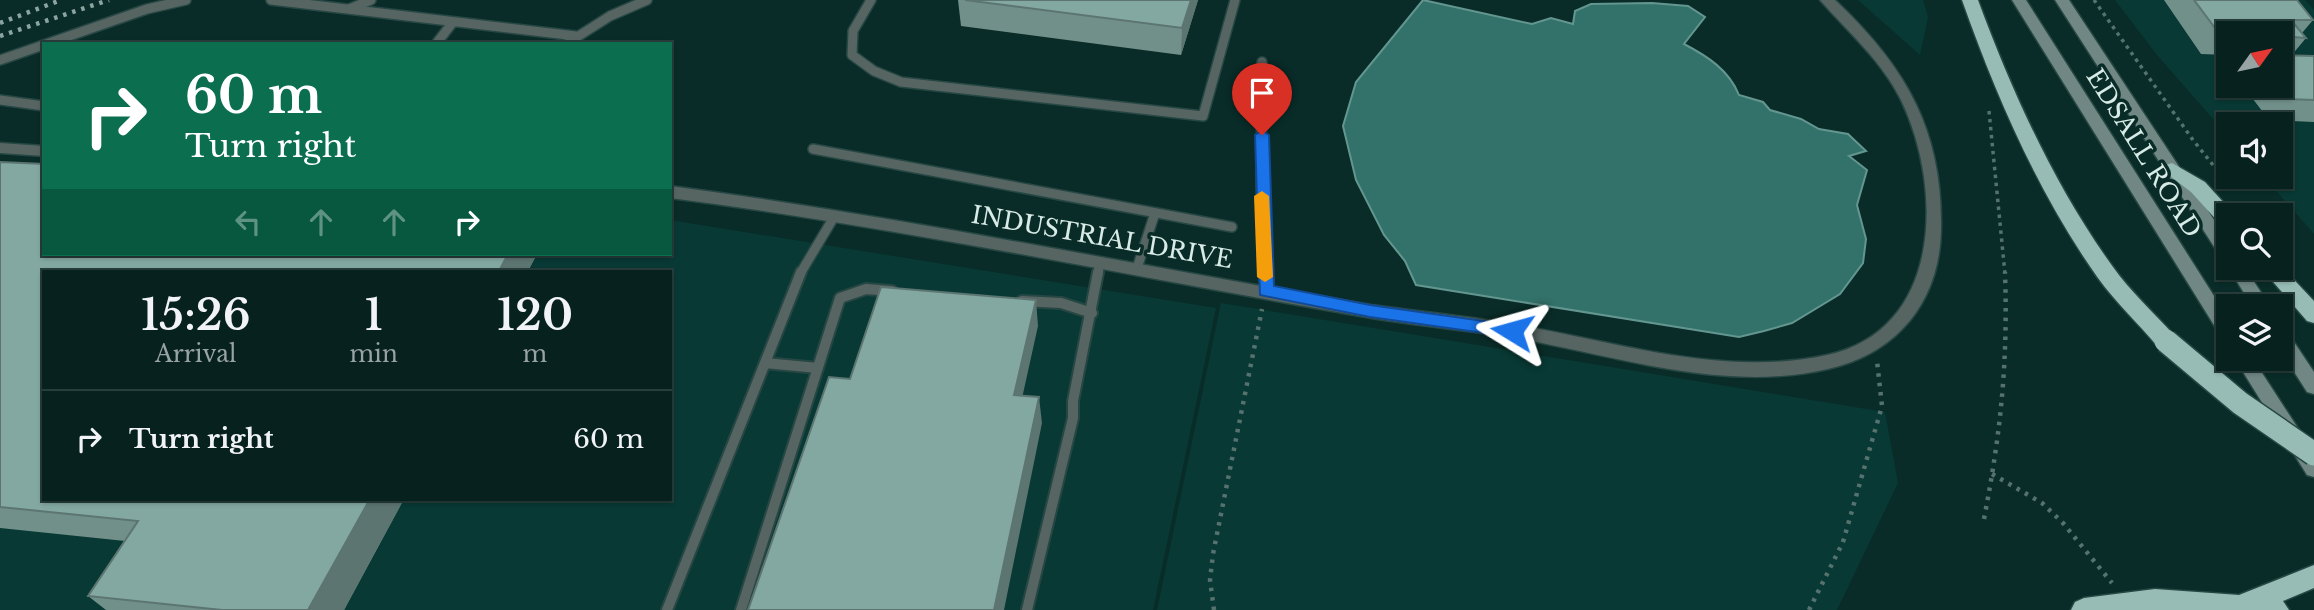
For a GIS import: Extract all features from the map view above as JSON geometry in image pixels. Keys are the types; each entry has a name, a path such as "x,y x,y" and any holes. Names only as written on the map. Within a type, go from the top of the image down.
{"highway":[{"path":"1969,0 1993,64 2067,215 2107,275 2166,341 2240,404 2314,454"},
{"path":"2172,170 2198,187 2216,207"},
{"path":"2282,280 2314,315"},
{"path":"2244,606 2314,576"},
{"path":"2084,610 2155,600 2276,610"}],"main road":[{"name":"EDSALL ROAD","path":"2019,0 2216,313"},
{"name":"EDSALL ROAD","path":"2062,0 2216,237"},
{"path":"2293,355 2314,387"},
{"path":"2252,371 2314,470"}],"street":[{"name":"INDUSTRIAL DRIVE","path":"672,192 1137,268 1370,311 1738,368 1801,367 1843,358 1875,343 1912,311 1926,285 1933,254 1929,171 1920,130 1905,90 1880,52 1827,0"},
{"path":"0,148 42,151"}],"lane":[{"path":"52,42 147,9 186,0"},
{"path":"271,0 576,36"},
{"path":"348,9 371,0"},
{"path":"568,42 610,16 647,0"},
{"path":"872,0 853,32 852,55 874,71 901,82 1203,116 1235,0"},
{"path":"438,42 453,22"},
{"path":"0,60 42,45"},
{"path":"1262,62 1261,184 1266,290"},
{"path":"0,100 42,106"},
{"path":"813,149 1232,228"},
{"path":"1137,268 1155,213"},
{"path":"667,610 805,262 834,217"},
{"path":"1027,610 1073,418 1073,401 1100,262"},
{"path":"741,610 840,298 866,289 908,292"},
{"path":"1005,299 1061,303 1092,313"},
{"path":"765,363 818,368"}],"path":[{"path":"2094,0 2193,140 2236,194"},
{"path":"1984,519 2002,422 2007,333 2003,231 1989,106"},
{"path":"1214,610 1210,580 1213,554 1261,317"},
{"path":"1810,610 1843,542 1882,406 1875,343"},
{"path":"1992,474 2042,503 2063,523 2128,604"}],"shaded area":[{"path":"1423,0 1532,24 1551,18 1573,24 1575,11 1591,4 1652,3 1688,6 1705,17 1684,44 1716,65 1729,78 1739,95 1763,102 1770,110 1801,119 1819,129 1848,134 1866,151 1849,156 1867,170 1857,205 1866,239 1863,263 1840,294 1792,323 1739,337 1416,285 1405,261 1384,235 1356,180 1343,126 1356,82"},
{"path":"1858,0 1923,0 1928,17 1920,55"},
{"path":"2115,0 2305,0 2314,10 2314,234 2293,210 2293,203 2287,203 2275,189 2293,189 2293,112 2216,112 2216,122 2157,55"},
{"path":"0,170 42,250 42,256 672,256 672,220 1216,308 1153,610 0,610"},
{"path":"1221,303 1885,412 1898,483 1837,610 1157,610"}],"building":[{"path":"965,0 1191,0 1182,28"},
{"path":"2194,0 2297,0 2313,20 2216,21 2216,29"},
{"path":"2293,22 2306,38 2293,37"},
{"path":"2293,55 2314,56 2314,100 2287,99 2293,98"},
{"path":"0,162 42,164 42,256 507,256 500,270 42,270 42,501 369,501 308,610 222,610 88,596 138,521 0,507"},
{"path":"881,287 1036,300 1014,395 1039,397 994,610 748,610 829,377 850,379"}],"railway":[{"path":"0,23 61,0"},
{"path":"0,36 109,0"}],"slow traffic":[{"path":"1262,196 1265,277"}],"route":[{"path":"1262,135 1261,184 1266,290 1370,311 1512,331"}]}
